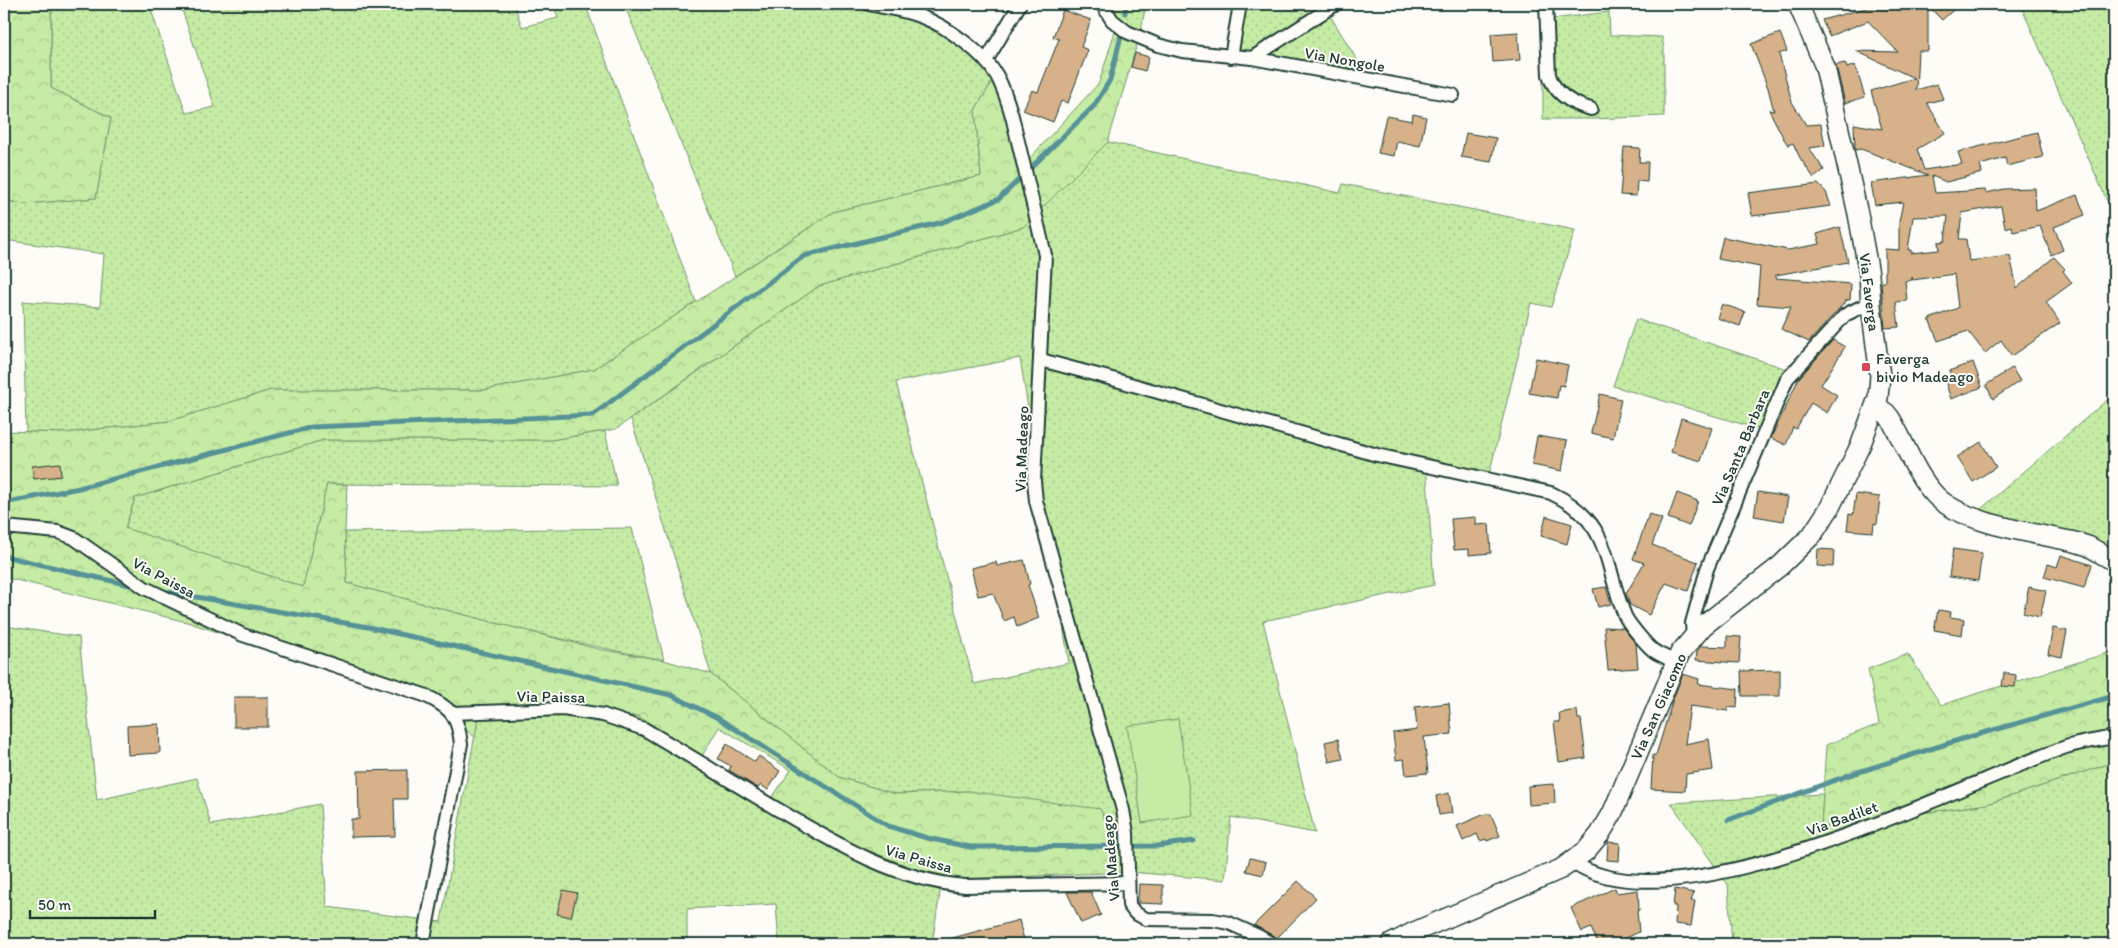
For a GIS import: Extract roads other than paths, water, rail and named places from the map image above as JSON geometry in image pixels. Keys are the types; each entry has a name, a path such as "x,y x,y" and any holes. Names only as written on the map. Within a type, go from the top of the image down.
{"street":[{"name":"Via Madeago","path":"869,4 920,16 935,23 986,62 996,75 1006,94 1043,240 1045,255 1034,482 1036,501 1123,810 1127,836 1129,905 1141,917 1213,920 1229,923 1272,944"},
{"path":"986,62 1020,4"},
{"name":"Via Nongole","path":"1102,4 1112,20 1127,32 1141,40 1182,51 1252,58 1453,95"},
{"path":"1231,57 1240,4"},
{"path":"1252,58 1336,4"},
{"path":"1546,4 1549,75 1551,82 1561,95 1591,109"},
{"name":"Via Faverga","path":"1798,4 1825,67 1858,214 1869,274 1880,376 1876,407"},
{"name":"Via Santa Barbara","path":"1693,637 1692,623 1707,569 1787,379 1845,316 1861,308 1871,306"},
{"path":"1041,360 1377,455 1551,493 1569,502 1583,513 1602,540 1625,617 1653,650 1674,662"},
{"path":"1876,407 1886,412 1925,483 1943,503 1973,518 2088,546 2114,561"},
{"name":"Via San Giacomo","path":"1391,944 1414,932 1548,876 1573,862 1590,847 1606,826 1674,662 1693,637 1713,618 1791,557 1812,535 1837,493 1864,438 1876,407"},
{"name":"Via Paissa","path":"4,527 58,532 74,538 145,588 243,634 424,695 444,704 452,713 563,709 583,711 625,721 644,729 848,850 895,870 942,884 965,886 1128,883"},
{"path":"424,944 459,756 460,734 452,713"},
{"name":"Via Badilet","path":"1573,862 1594,874 1605,877 1651,881 1690,878 1725,872 1840,838 2068,746 2114,736"}],"waterway":[{"path":"1125,13 1126,4"},
{"path":"4,503 79,488 312,427 593,415 804,256 943,222 999,199 1094,106 1110,80 1122,32"},
{"path":"4,556 134,586"},
{"path":"162,591 368,627 671,695 718,718 888,826 927,838 970,847 1157,846 1194,841"},
{"path":"1728,820 1846,776 1962,739 2114,696"}],"place":[{"name":"Faverga bivio Madeago","path":"1866,367"}]}
